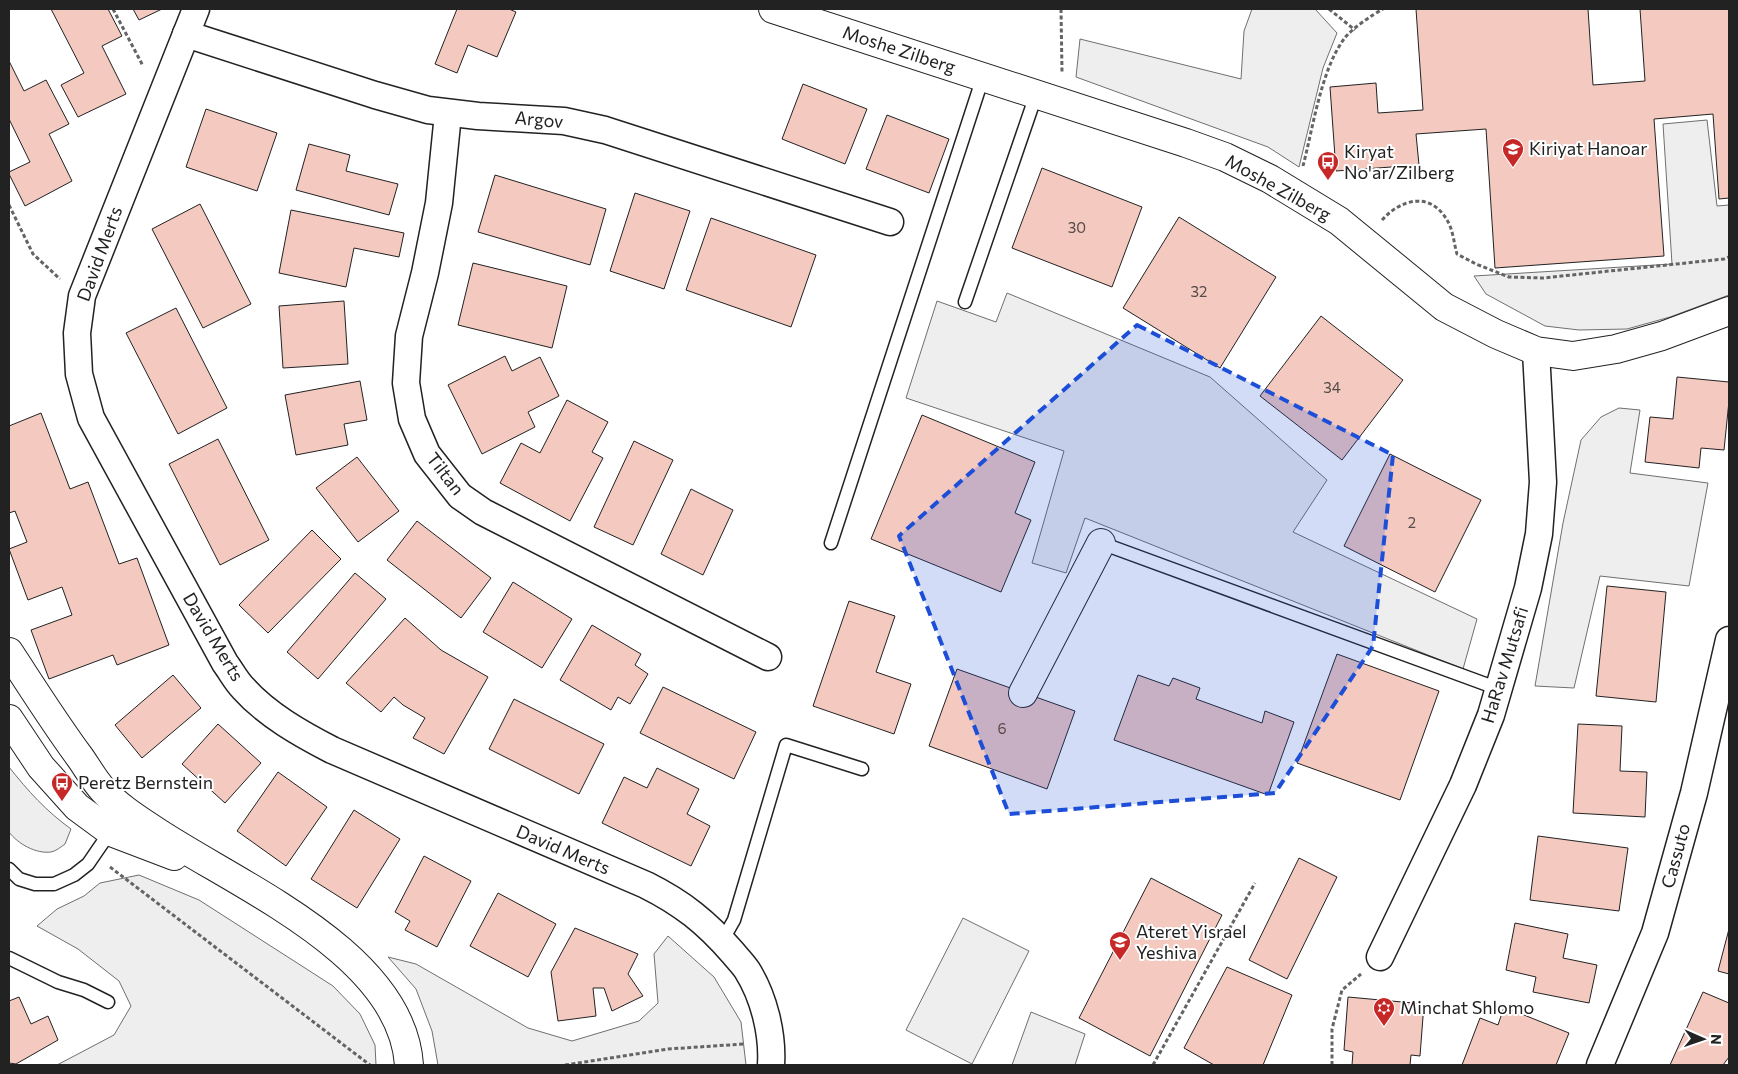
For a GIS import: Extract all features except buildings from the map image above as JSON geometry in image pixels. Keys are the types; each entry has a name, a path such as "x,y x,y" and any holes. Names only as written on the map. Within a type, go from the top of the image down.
{"street":[{"name":"David Merts","path":"196,9 82,296 76,333 79,366 91,418 225,663 243,689 301,734 332,750 646,885 669,897 699,918 747,969 757,989 768,1027 771,1054"},
{"name":"Moshe Zilberg","path":"772,9 1186,143 1225,158 1270,179 1339,222 1444,307 1496,334 1536,351 1573,356 1616,350 1729,312"},
{"name":"Argov","path":"186,34 375,95 428,110 448,114 564,122 605,130 890,222"},
{"name":"Tiltan","path":"448,114 439,203 425,273 409,336 406,383 412,419 427,454 460,496 483,512 768,657"},
{"name":"HaRav Mutsafi","path":"1380,957 1463,786 1491,715 1528,588 1538,534 1543,482 1536,351"},
{"path":"1023,693 1101,543"},
{"name":"Cassuto","path":"1600,1065 1655,933 1694,793 1729,640"},
{"path":"9,652 103,790 129,813 185,851 291,913 328,940 362,969 383,995 399,1020 408,1053 409,1065"},
{"path":"9,719 41,767 77,807 111,832 239,882"}],"lane":[{"path":"831,542 983,77"},
{"path":"965,302 1036,95"},
{"path":"1101,543 1499,689"},
{"path":"722,941 734,920 786,745 862,769"},
{"path":"9,869 20,879 36,884 54,884 74,875 88,864 111,832 121,806"},
{"path":"9,958 58,982 84,990 108,1002"}],"path":[{"path":"113,9 161,98"},
{"path":"1060,9 1064,103"},
{"path":"1328,9 1354,30"},
{"path":"1296,195 1328,68 1345,38 1383,9"},
{"path":"1363,240 1396,207 1408,201 1423,202 1437,208 1448,221 1457,254 1509,277 1543,278 1729,257"},
{"path":"9,205 33,254 53,274 82,296"},
{"path":"94,855 370,1065"},
{"path":"1153,1065 1254,883"},
{"path":"1332,1065 1332,1029 1342,990 1380,957"},
{"path":"565,1065 668,1049 771,1054"}],"highlighted area":[{"path":"1137,325 1393,455 1373,646 1275,793 1009,814 899,536"}],"shaded area":[{"path":"1252,9 1315,9 1337,33 1323,68 1299,167 1268,147 1076,77 1080,39 1241,79 1244,31"},
{"path":"1707,120 1717,206 1729,205 1729,295 1670,317 1627,329 1579,330 1545,326 1486,294 1474,276 1672,264 1663,124"},
{"path":"1007,293 1210,377 1327,480 1293,532 1477,619 1463,669 1085,518 1066,573 1032,563 1064,451 906,398 937,301 996,322"},
{"path":"1619,408 1640,410 1630,473 1708,483 1689,586 1600,576 1574,688 1535,686 1563,523 1581,440 1601,417"},
{"path":"9,767 53,815 71,829 65,844 57,850 45,852 33,850 22,844 9,832"},
{"path":"139,875 199,900 333,986 360,1014 375,1045 376,1065 57,1065 114,1035 131,1006 119,981 78,949 37,926 57,909 84,896 100,883"},
{"path":"963,918 1029,951 972,1064 906,1030"},
{"path":"668,936 714,977 741,1022 746,1065 438,1065 432,1031 416,989 388,957 416,964 528,1028 572,1041 639,1021 658,1003 654,954"},
{"path":"1031,1012 1085,1034 1075,1065 1012,1065"}],"place":[{"name":"Kiriyat Hanoar","path":"1513,168"},
{"name":"Kiryat No'ar/Zilberg","path":"1328,181"},
{"name":"Peretz Bernstein","path":"62,802"},
{"name":"Ateret Yisrael Yeshiva","path":"1120,961"},
{"name":"Minchat Shlomo","path":"1384,1027"}]}
